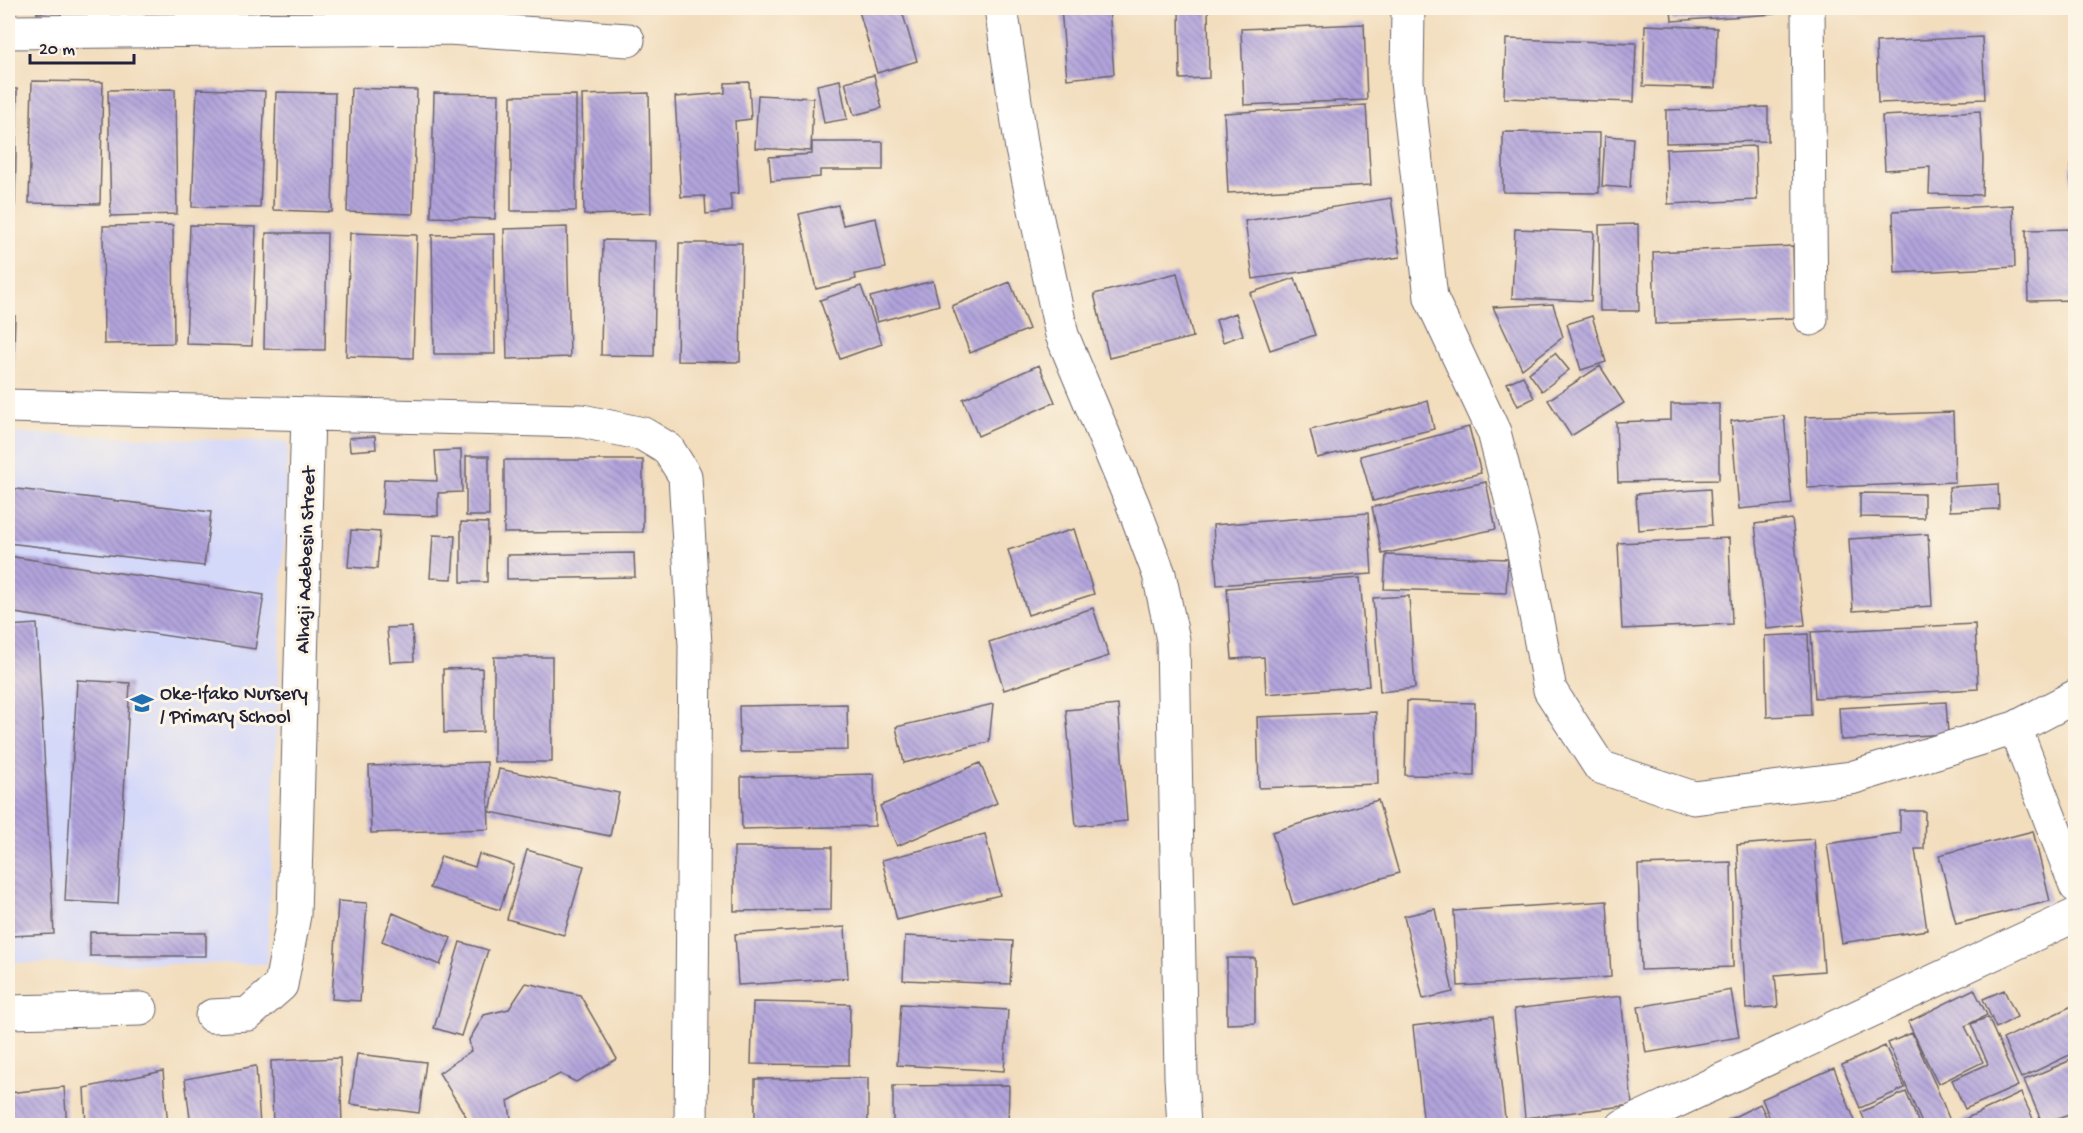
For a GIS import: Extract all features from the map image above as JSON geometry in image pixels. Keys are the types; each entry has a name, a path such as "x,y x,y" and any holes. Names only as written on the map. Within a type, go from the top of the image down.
{"street":[{"path":"1001,8 1022,149 1062,335 1133,505 1159,574 1173,640 1184,1125"},
{"path":"1408,8 1407,81 1431,298 1494,432 1522,542 1550,690 1600,767 1694,798 1851,778 2015,728 2076,696"},
{"path":"1808,8 1810,319"},
{"path":"8,32 448,18 628,40"},
{"path":"8,406 582,421 643,434 668,449 685,476 694,645 691,1125"},
{"name":"Alhaji Adebesin Street","path":"212,1016 249,1014 281,986 294,915 308,414"},
{"path":"2015,728 2076,886"},
{"path":"1623,1125 2076,915"},
{"path":"8,1012 141,1009"}],"shaded area":[{"name":"Oke-Ifako Nursery / Primary School","path":"8,433 288,442 267,964 8,963"}],"building":[{"path":"37,8 71,8 71,9 37,13"},
{"path":"754,8 779,8 779,9 755,12"},
{"path":"870,8 901,8 917,61 877,73 859,11"},
{"path":"1061,8 1109,8 1114,74 1067,79"},
{"path":"1179,8 1208,8 1209,78 1180,79"},
{"path":"1671,8 1774,8 1774,14 1672,21"},
{"path":"1364,24 1367,100 1244,105 1241,29"},
{"path":"1645,25 1717,28 1715,88 1643,86"},
{"path":"1982,37 1985,99 1878,103 1876,42"},
{"path":"1506,39 1636,43 1634,102 1504,98"},
{"path":"874,75 882,108 854,115 845,82"},
{"path":"840,80 847,119 824,123 817,85"},
{"path":"32,81 103,82 100,204 29,203"},
{"path":"749,82 751,119 735,121 739,193 730,194 732,211 706,214 705,196 681,197 675,97 725,93 725,83"},
{"path":"351,88 417,90 413,214 347,212"},
{"path":"8,89 17,89 15,205 8,205"},
{"path":"175,89 177,214 111,216 108,90"},
{"path":"197,89 265,91 260,208 192,207"},
{"path":"276,92 335,93 332,212 273,210"},
{"path":"434,93 499,94 495,219 431,217"},
{"path":"649,93 651,213 584,215 582,95"},
{"path":"576,95 576,211 511,211 511,96"},
{"path":"758,95 813,98 811,151 755,148"},
{"path":"1366,105 1371,185 1228,193 1224,113"},
{"path":"1768,107 1768,141 1666,143 1666,110"},
{"path":"1980,111 1983,160 1982,195 1929,194 1930,167 1885,170 1882,116"},
{"path":"1503,132 1600,133 1599,193 1503,192"},
{"path":"1605,136 1633,138 1630,188 1602,186"},
{"path":"812,142 883,142 883,170 820,170 820,177 771,181 769,157 812,154"},
{"path":"1755,146 1757,200 1668,204 1666,149"},
{"path":"2076,165 2076,204 2073,204 2070,166"},
{"path":"1391,198 1400,257 1253,279 1245,221"},
{"path":"838,205 843,225 876,218 886,268 855,274 856,279 816,289 799,214"},
{"path":"2013,205 2015,267 1895,273 1893,211"},
{"path":"1638,224 1639,311 1600,311 1599,225"},
{"path":"173,225 174,343 104,344 103,226"},
{"path":"190,225 256,227 252,346 186,344"},
{"path":"567,227 570,357 507,359 504,229"},
{"path":"1515,229 1594,232 1591,301 1512,298"},
{"path":"2076,229 2076,300 2028,301 2026,230"},
{"path":"266,233 327,233 325,350 264,349"},
{"path":"350,233 417,235 413,358 346,356"},
{"path":"494,234 495,354 434,354 432,235"},
{"path":"603,240 656,241 654,356 601,355"},
{"path":"679,243 742,243 740,362 677,361"},
{"path":"1793,246 1795,318 1655,324 1653,252"},
{"path":"1177,273 1193,337 1109,358 1094,294"},
{"path":"1295,278 1315,335 1270,350 1250,293"},
{"path":"933,281 939,305 877,322 870,297"},
{"path":"1010,282 1029,329 970,353 952,306"},
{"path":"861,286 882,344 840,359 820,300"},
{"path":"1553,304 1563,337 1522,369 1493,307"},
{"path":"1236,313 1243,335 1223,342 1216,320"},
{"path":"8,316 15,316 13,373 8,373"},
{"path":"1592,316 1606,362 1581,370 1567,324"},
{"path":"1555,353 1569,370 1542,391 1529,373"},
{"path":"1039,365 1055,402 978,436 963,399"},
{"path":"1600,366 1624,403 1571,436 1548,400"},
{"path":"1523,376 1534,398 1518,406 1507,383"},
{"path":"1428,401 1434,429 1317,458 1310,430"},
{"path":"1671,404 1719,404 1719,480 1618,482 1616,422 1671,420"},
{"path":"1953,412 1955,482 1807,488 1805,417"},
{"path":"1784,416 1792,504 1739,509 1731,421"},
{"path":"1469,427 1481,473 1373,501 1360,456"},
{"path":"375,436 376,449 350,451 349,438"},
{"path":"461,450 462,492 438,493 438,516 382,514 384,479 437,481 435,451"},
{"path":"466,456 489,456 489,516 466,516"},
{"path":"504,460 643,460 643,532 504,533"},
{"path":"1486,482 1496,529 1382,554 1372,507"},
{"path":"1998,484 1999,509 1950,511 1949,487"},
{"path":"8,488 211,512 204,566 8,543"},
{"path":"1710,489 1712,525 1638,530 1636,494"},
{"path":"1860,493 1924,494 1924,518 1860,517"},
{"path":"1368,513 1372,574 1217,585 1213,525"},
{"path":"1792,519 1805,625 1767,629 1755,524"},
{"path":"461,522 488,523 487,582 461,582"},
{"path":"1074,529 1094,594 1028,615 1008,550"},
{"path":"351,530 380,532 377,569 348,567"},
{"path":"1928,534 1932,606 1853,611 1849,539"},
{"path":"433,535 455,536 452,579 430,578"},
{"path":"1729,538 1732,624 1622,629 1618,543"},
{"path":"634,553 635,577 507,579 507,555"},
{"path":"1386,555 1508,559 1506,593 1384,589"},
{"path":"8,556 264,595 255,649 8,612"},
{"path":"1360,578 1369,686 1266,694 1264,657 1232,659 1227,588"},
{"path":"1409,596 1415,688 1380,692 1373,598"},
{"path":"1093,608 1109,656 1004,690 989,642"},
{"path":"37,624 54,934 10,936 8,906 8,626"},
{"path":"1975,624 1978,689 1815,698 1811,632"},
{"path":"412,627 414,661 390,662 387,628"},
{"path":"1808,634 1811,715 1767,717 1765,636"},
{"path":"494,657 552,657 552,762 494,762"},
{"path":"482,668 483,732 444,733 443,669"},
{"path":"77,680 130,683 118,904 65,901"},
{"path":"1407,701 1475,703 1474,776 1405,775"},
{"path":"1946,702 1948,734 1841,740 1839,708"},
{"path":"847,704 848,750 740,752 739,706"},
{"path":"993,704 989,742 904,763 896,727"},
{"path":"1118,705 1127,821 1076,826 1066,710"},
{"path":"1376,712 1378,784 1259,788 1257,717"},
{"path":"487,762 489,829 371,833 369,766"},
{"path":"980,763 997,803 897,846 880,806"},
{"path":"499,769 619,793 610,836 490,812"},
{"path":"874,774 875,826 742,829 741,777"},
{"path":"1378,800 1399,873 1293,905 1272,832"},
{"path":"1900,811 1925,811 1924,849 1915,849 1927,930 1842,943 1827,844 1900,833"},
{"path":"2033,831 2050,901 1956,924 1939,855"},
{"path":"985,834 1000,895 897,920 882,860"},
{"path":"1814,839 1824,971 1775,975 1778,1007 1746,1009 1737,845"},
{"path":"734,847 832,847 831,910 734,911"},
{"path":"527,850 584,866 564,935 507,919"},
{"path":"479,854 514,865 500,910 430,888 441,856 475,867"},
{"path":"1731,862 1733,967 1641,970 1638,865"},
{"path":"338,901 367,903 360,1001 332,999"},
{"path":"1607,901 1611,977 1458,986 1454,911"},
{"path":"1435,909 1453,992 1423,999 1404,916"},
{"path":"393,913 451,938 440,965 382,941"},
{"path":"845,927 848,978 738,985 735,934"},
{"path":"90,932 206,933 206,956 90,956"},
{"path":"905,936 1013,941 1010,984 903,980"},
{"path":"460,942 488,950 461,1036 434,1028"},
{"path":"1227,958 1255,958 1255,1023 1227,1024"},
{"path":"526,983 580,995 617,1059 576,1082 560,1074 508,1101 511,1118 499,1126 472,1126 439,1073 471,1051 469,1040 484,1015 509,1009"},
{"path":"1974,989 1987,1015 1965,1026 1983,1062 1938,1084 1908,1022"},
{"path":"1731,990 1739,1037 1646,1053 1638,1007"},
{"path":"2004,990 2017,1017 1996,1028 1983,999"},
{"path":"1621,996 1632,1105 1525,1118 1514,1009"},
{"path":"753,1002 850,1004 849,1065 751,1064"},
{"path":"901,1004 1008,1010 1004,1071 897,1065"},
{"path":"2076,1004 2076,1052 2021,1078 2003,1039"},
{"path":"1493,1016 1506,1126 1424,1126 1413,1026"},
{"path":"1988,1017 2018,1086 1965,1109 1952,1080 1988,1064 1971,1024"},
{"path":"1912,1033 1952,1126 1923,1126 1888,1043"},
{"path":"1885,1046 1905,1088 1860,1108 1842,1065"},
{"path":"357,1054 426,1062 419,1113 350,1104"},
{"path":"340,1058 342,1126 273,1126 271,1061"},
{"path":"2076,1058 2076,1112 2043,1125 2024,1080"},
{"path":"256,1066 260,1126 191,1126 185,1079"},
{"path":"1834,1068 1857,1126 1773,1126 1762,1099"},
{"path":"163,1071 168,1126 86,1126 84,1088"},
{"path":"868,1078 868,1126 755,1126 755,1079"},
{"path":"1009,1085 1008,1126 893,1126 893,1086"},
{"path":"64,1087 67,1126 8,1126 8,1093"},
{"path":"1906,1092 1920,1126 1867,1126 1861,1112"},
{"path":"2021,1093 2035,1123 2028,1126 1957,1126 1956,1123"},
{"path":"1760,1104 1771,1126 1723,1126 1722,1123"}],"place":[{"name":"Oke-Ifako Nursery / Primary School","path":"142,703"}]}
